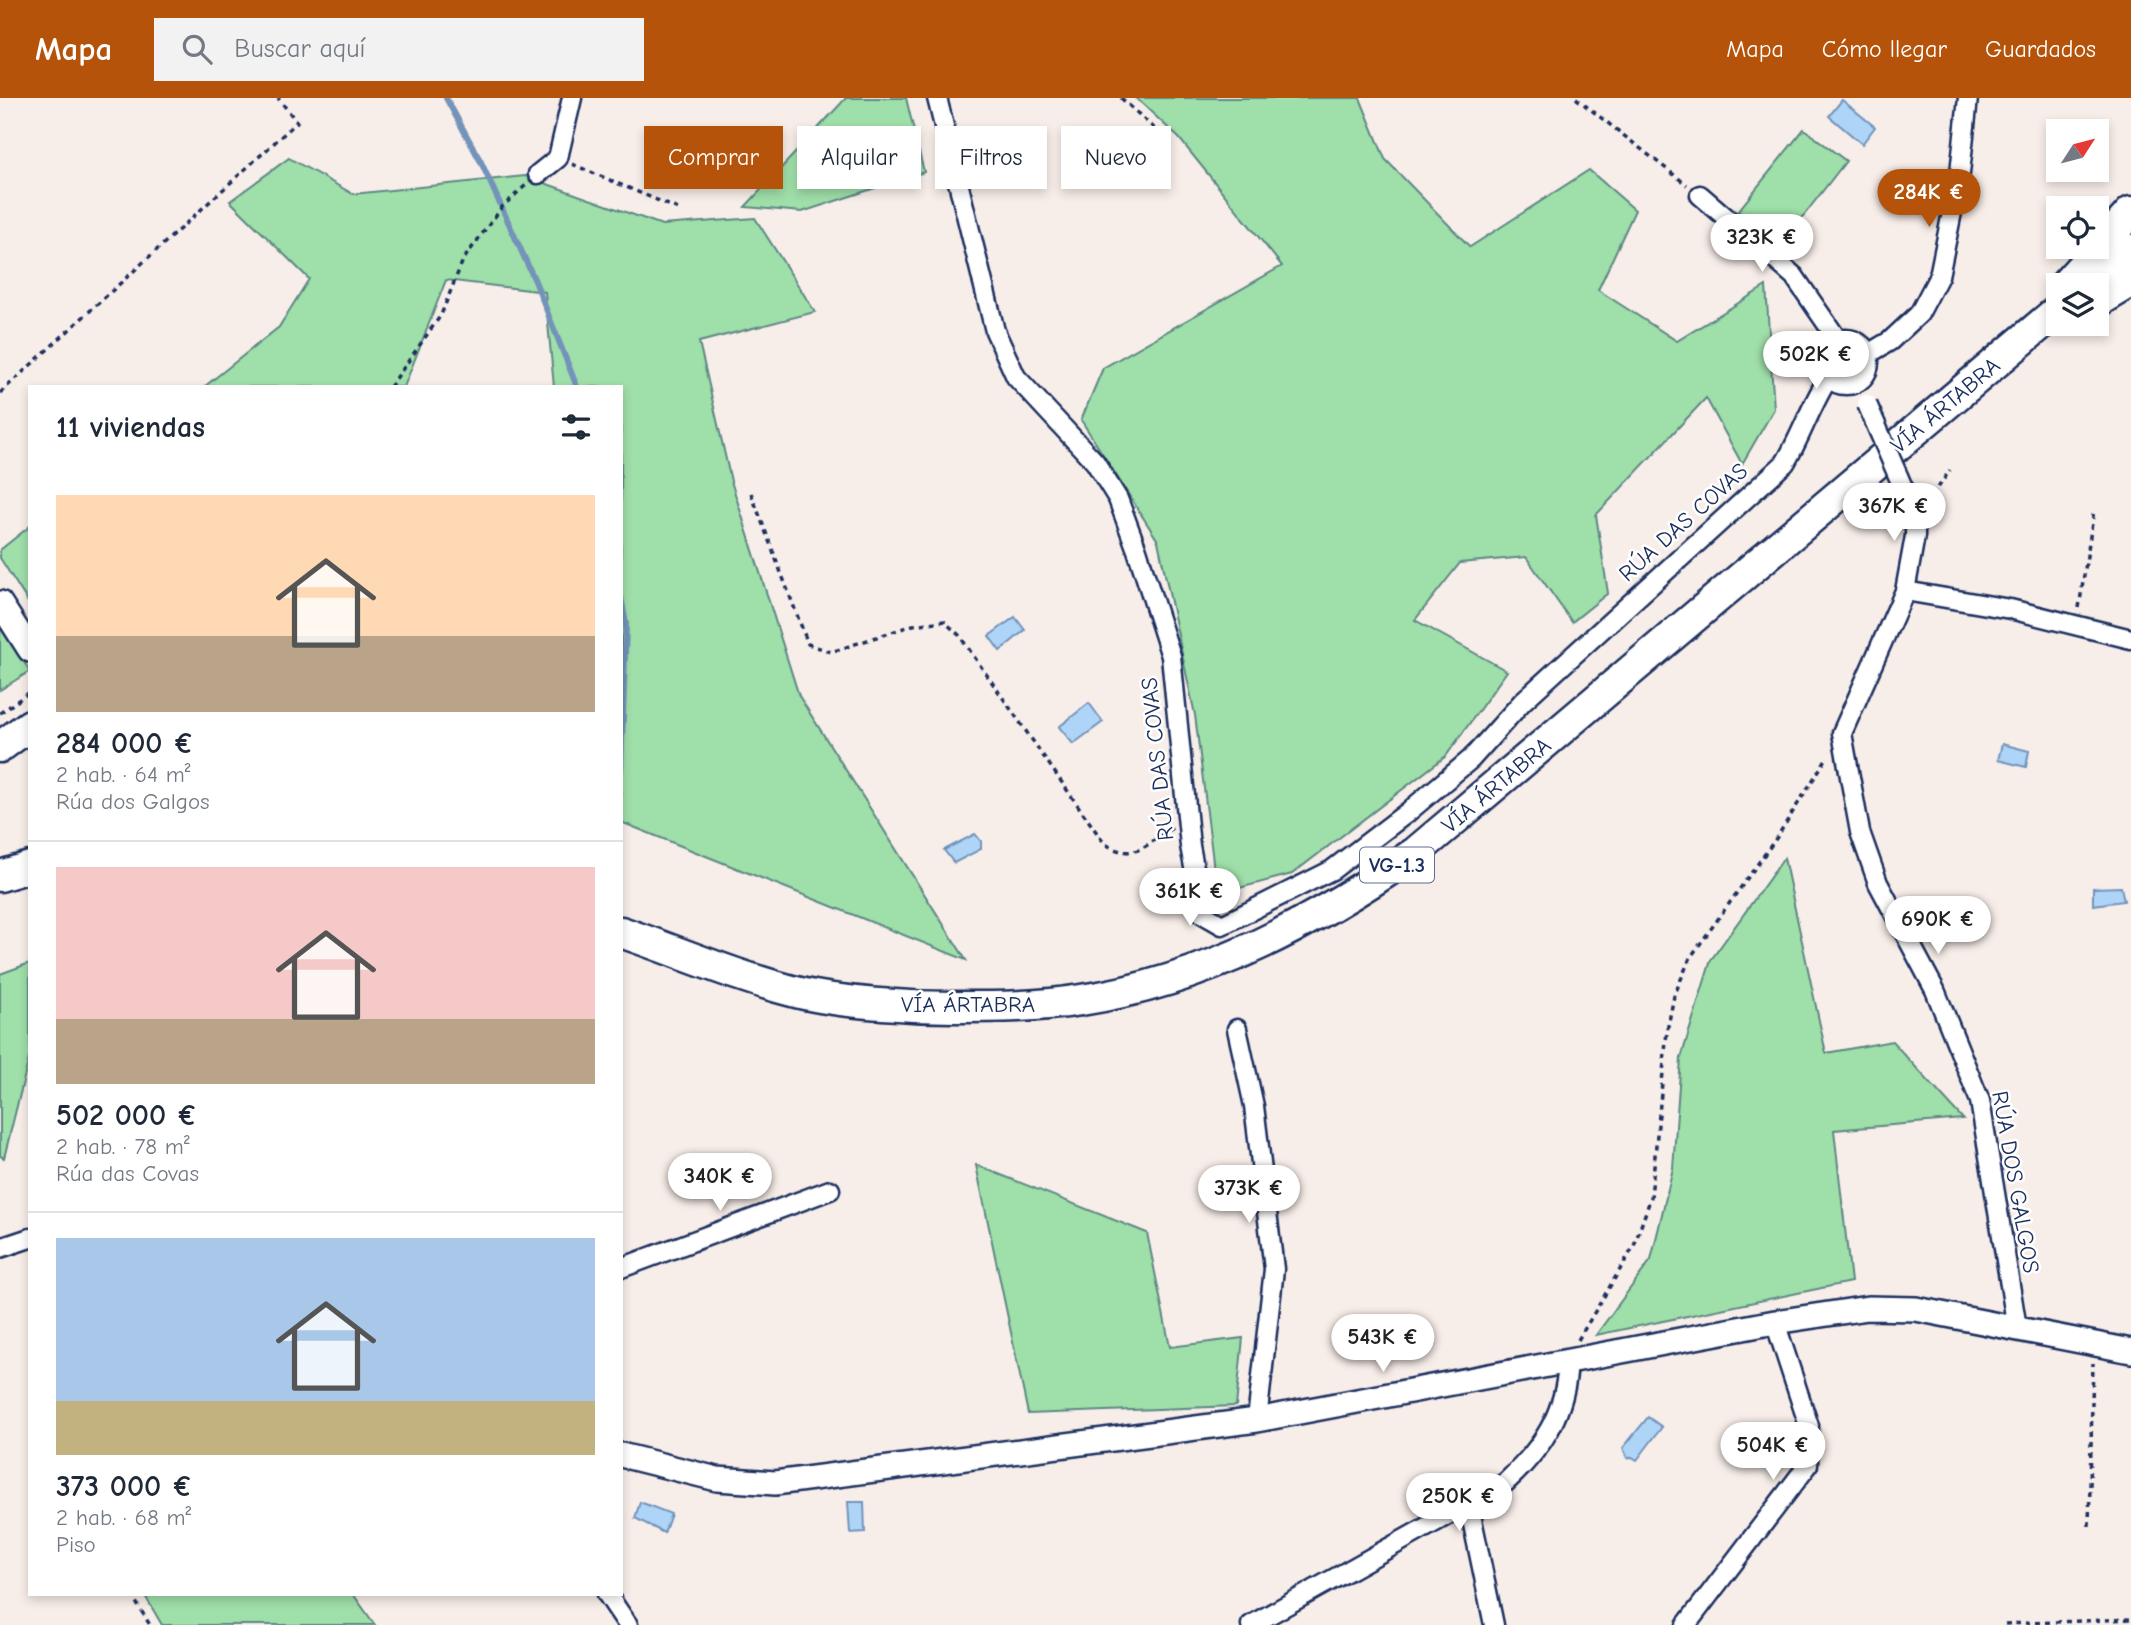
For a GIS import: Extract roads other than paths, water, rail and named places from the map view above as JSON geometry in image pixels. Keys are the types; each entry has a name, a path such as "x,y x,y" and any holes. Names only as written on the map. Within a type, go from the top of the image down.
{"highway":[{"path":"2076,273 2131,212"},
{"path":"2103,273 2131,250"},
{"path":"2109,295 2131,282"},
{"path":"2024,339 2046,311"},
{"name":"VÍA ÁRTABRA","path":"623,933 798,992 912,1007 1014,1007 1080,1001 1165,983 1261,946 1347,899 1416,852 2046,320"},
{"path":"2024,339 2046,328"},
{"path":"0,747 28,726"},
{"path":"0,876 28,868"}],"street":[{"path":"538,174 558,158 572,98"},
{"name":"RÚA DAS COVAS","path":"937,98 995,331 1016,377 1062,424 1101,471 1118,499 1137,550 1171,656 1187,818 1203,914 1222,925 1332,870 1471,759 1533,692 1785,463 1803,433 1816,397 1829,377"},
{"path":"1868,355 1890,341 1919,314 1939,276 1960,173 1968,98"},
{"path":"1700,195 1794,276 1838,340"},
{"path":"1838,340 1856,341 1868,355 1868,369 1858,381 1846,385 1829,377 1824,365 1824,357 1831,344 1838,340"},
{"path":"1858,381 1915,519 1915,536 1905,591 2010,609 2131,639"},
{"name":"RÚA DOS GALGOS","path":"1905,591 1842,733 1860,832 1878,883 1935,990 1979,1101 2017,1328"},
{"path":"0,603 28,647"},
{"path":"1237,1029 1254,1106 1274,1269 1257,1420"},
{"path":"623,1267 830,1191"},
{"path":"0,1248 28,1239"},
{"path":"623,1456 717,1479 775,1483 1257,1420 1775,1322 1868,1308 1916,1309 2131,1351"},
{"path":"1686,1625 1808,1465 1808,1426 1775,1322"},
{"path":"1251,1625 1267,1621 1505,1483 1529,1461 1543,1441 1567,1391 1568,1361"},
{"path":"1469,1505 1494,1625"},
{"path":"608,1596 628,1625"}],"water":[{"path":"1842,100 1875,127 1862,144 1829,116"},
{"path":"1015,617 1025,630 1000,651 989,636"},
{"path":"1089,703 1103,722 1073,744 1059,727"},
{"path":"2002,744 2029,751 2026,767 1998,760"},
{"path":"975,834 981,841 981,849 954,863 944,850"},
{"path":"2121,887 2124,901 2093,905 2093,888"},
{"path":"1648,1417 1662,1427 1637,1460 1632,1457 1628,1459 1623,1448"},
{"path":"640,1502 671,1514 664,1533 635,1518"},
{"path":"848,1502 864,1502 865,1532 850,1533"}],"waterway":[{"path":"446,98 481,162 535,281 576,385"},
{"path":"623,608 626,624 623,712"}]}
